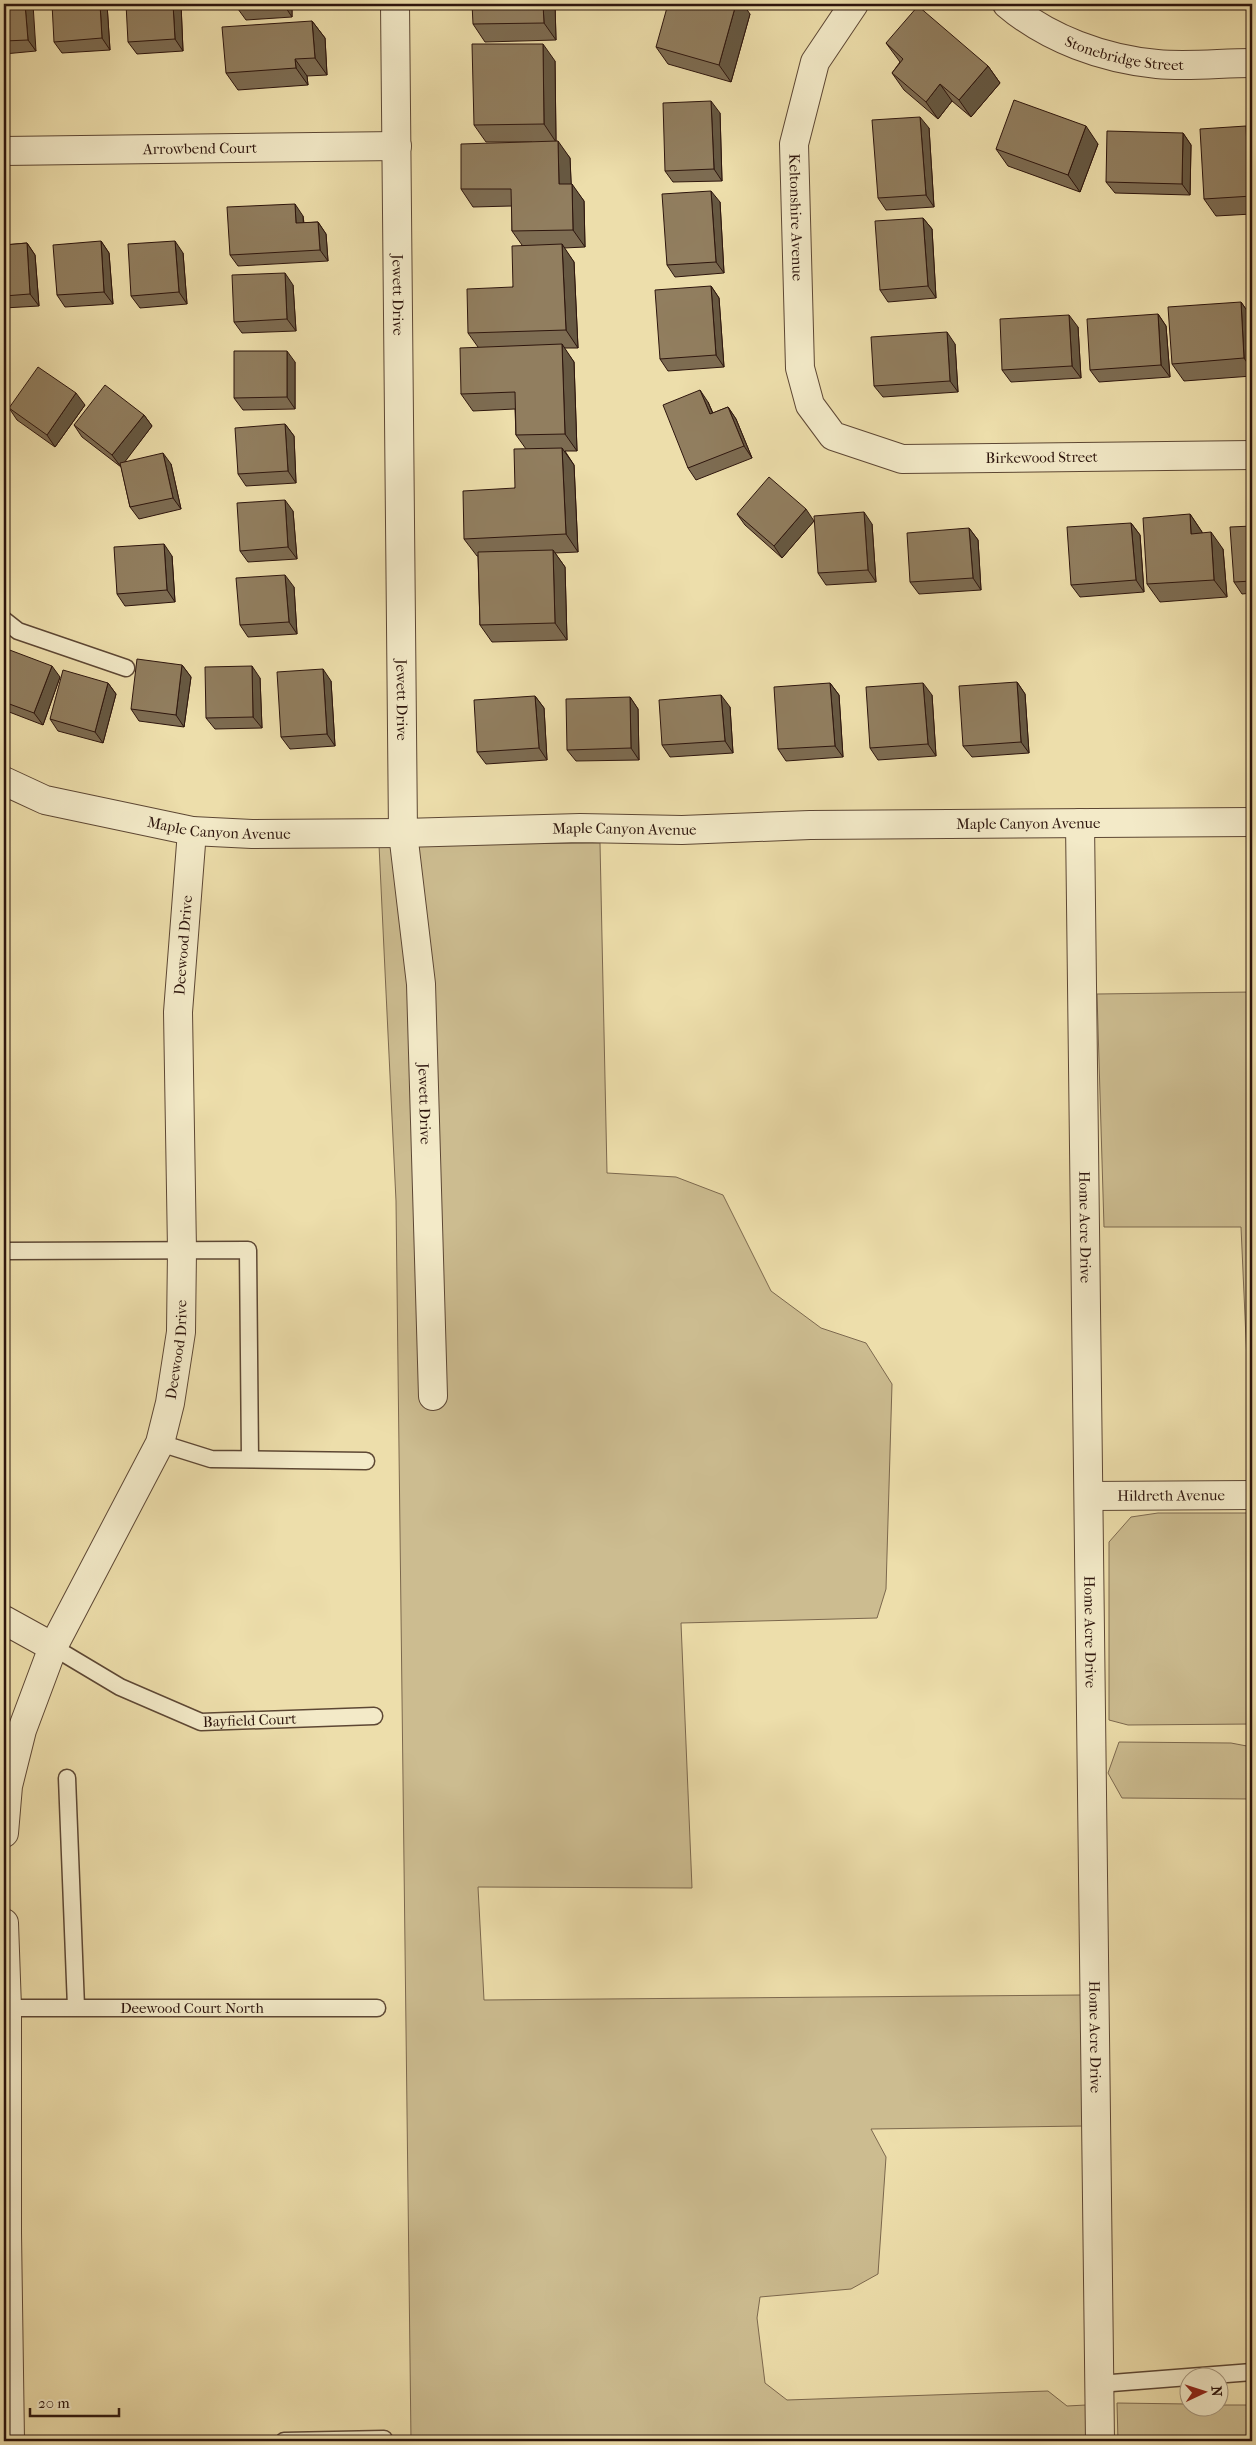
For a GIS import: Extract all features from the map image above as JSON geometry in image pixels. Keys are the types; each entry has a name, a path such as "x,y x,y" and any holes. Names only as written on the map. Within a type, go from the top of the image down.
{"street":[{"name":"Jewett Drive","path":"395,4 403,833 421,984 433,1396"},
{"name":"Keltonshire Avenue","path":"833,436 810,405 800,368 794,144 814,62 854,4"},
{"name":"Stonebridge Street","path":"1007,4 1019,14 1084,50 1157,64 1252,63"},
{"name":"Arrowbend Court","path":"4,151 397,146"},
{"name":"Birkewood Street","path":"833,436 902,459 1252,455"},
{"name":"Maple Canyon Avenue","path":"4,781 45,800 192,831 252,834 403,833 580,828 682,830 810,825 1252,822"},
{"name":"Home Acre Drive","path":"1080,823 1090,1496 1100,2441"},
{"name":"Deewood Drive","path":"4,1833 8,1786 20,1739 53,1647 160,1442 170,1404 181,1332 182,1250 178,1012 192,831"},
{"name":"Hildreth Avenue","path":"1090,1496 1252,1495"},
{"path":"4,1620 53,1647"},
{"path":"4,1923 7,2008 5,2233 10,2441"}],"lane":[{"path":"4,620 18,631 126,668"},
{"path":"4,1251 248,1250 250,1459"},
{"path":"160,1442 211,1459 366,1461"},
{"name":"Bayfield Court","path":"53,1647 120,1687 201,1722 374,1716"},
{"path":"67,1778 76,2007"},
{"name":"Deewood Court North","path":"7,2008 377,2008"},
{"path":"1099,2384 1252,2372"},
{"path":"284,2441 384,2440"}],"shaded area":[{"path":"600,843 607,1173 676,1177 723,1195 771,1291 821,1328 866,1343 892,1384 886,1589 877,1618 681,1623 692,1888 478,1887 484,2000 1082,1995 1084,2126 871,2129 886,2157 878,2274 851,2289 760,2297 757,2318 765,2383 787,2400 1048,2391 1067,2406 1086,2405 1087,2441 411,2441 396,1201 379,845"},
{"path":"1252,992 1252,1472 1241,1227 1104,1227 1097,994"},
{"path":"1158,1513 1252,1513 1252,1724 1128,1725 1109,1720 1109,1542 1131,1517"},
{"path":"1119,1742 1231,1743 1252,1747 1252,1799 1122,1798 1108,1773"},
{"path":"1117,2403 1178,2404 1178,2418 1228,2418 1228,2405 1252,2405 1252,2441 1118,2441"}],"building":[{"path":"4,4 25,4 28,40 4,41"},
{"path":"52,4 100,4 102,38 54,42"},
{"path":"126,4 173,4 175,39 128,42"},
{"path":"238,4 284,4 284,5 238,9"},
{"path":"472,4 543,4 544,23 473,24"},
{"path":"668,4 736,4 719,65 656,47"},
{"path":"918,6 988,66 959,100 940,84 926,102 892,73 903,59 886,43"},
{"path":"312,21 315,58 295,59 296,68 226,73 222,27"},
{"path":"472,44 543,44 544,124 474,125"},
{"path":"1014,100 1086,126 1068,175 996,149"},
{"path":"711,101 714,169 665,171 663,103"},
{"path":"920,117 926,195 878,198 872,120"},
{"path":"1246,126 1247,147 1252,147 1252,196 1204,199 1200,129"},
{"path":"1107,131 1183,133 1182,184 1106,182"},
{"path":"558,141 559,184 572,184 573,230 512,231 511,189 461,189 461,144"},
{"path":"711,191 716,262 667,265 662,194"},
{"path":"295,204 296,223 318,222 320,250 230,255 227,207"},
{"path":"923,218 928,286 880,290 875,221"},
{"path":"101,241 104,292 57,295 53,245"},
{"path":"175,241 179,292 131,296 128,244"},
{"path":"27,243 30,294 4,296 4,245"},
{"path":"562,244 566,330 468,333 467,289 513,287 512,246"},
{"path":"285,273 287,319 234,322 232,275"},
{"path":"711,286 716,355 660,359 655,290"},
{"path":"1241,302 1244,358 1172,364 1168,307"},
{"path":"1158,314 1161,365 1090,370 1087,319"},
{"path":"1069,315 1072,366 1002,370 1000,319"},
{"path":"947,332 950,381 874,386 871,337"},
{"path":"562,344 565,434 516,435 515,392 461,394 460,348"},
{"path":"234,351 287,351 287,397 234,398"},
{"path":"38,367 76,393 47,435 9,408"},
{"path":"105,385 144,415 112,455 74,425"},
{"path":"700,390 710,414 728,407 744,446 688,468 663,405"},
{"path":"285,424 288,471 238,474 235,428"},
{"path":"562,448 566,534 464,539 463,491 515,488 514,449"},
{"path":"163,453 173,498 130,507 120,463"},
{"path":"769,477 806,509 774,546 737,514"},
{"path":"285,500 288,547 240,551 237,503"},
{"path":"864,512 868,570 818,573 814,516"},
{"path":"1190,514 1191,534 1211,532 1214,580 1147,584 1143,518"},
{"path":"1131,523 1136,580 1071,585 1067,527"},
{"path":"1252,526 1252,581 1234,582 1230,527"},
{"path":"969,528 973,578 910,582 907,533"},
{"path":"164,544 167,590 117,594 114,547"},
{"path":"553,550 555,623 480,625 478,552"},
{"path":"285,575 289,622 240,625 236,578"},
{"path":"7,649 52,666 34,713 4,702 4,657"},
{"path":"137,659 182,665 176,715 131,709"},
{"path":"252,666 253,717 206,718 205,667"},
{"path":"323,669 327,734 281,737 277,672"},
{"path":"63,670 108,683 95,732 50,719"},
{"path":"1017,682 1021,742 963,746 959,686"},
{"path":"830,683 835,746 778,749 774,687"},
{"path":"923,683 928,744 870,748 866,687"},
{"path":"721,695 725,741 662,745 659,700"},
{"path":"535,696 539,748 477,752 474,700"},
{"path":"630,697 631,748 567,750 566,699"}]}
